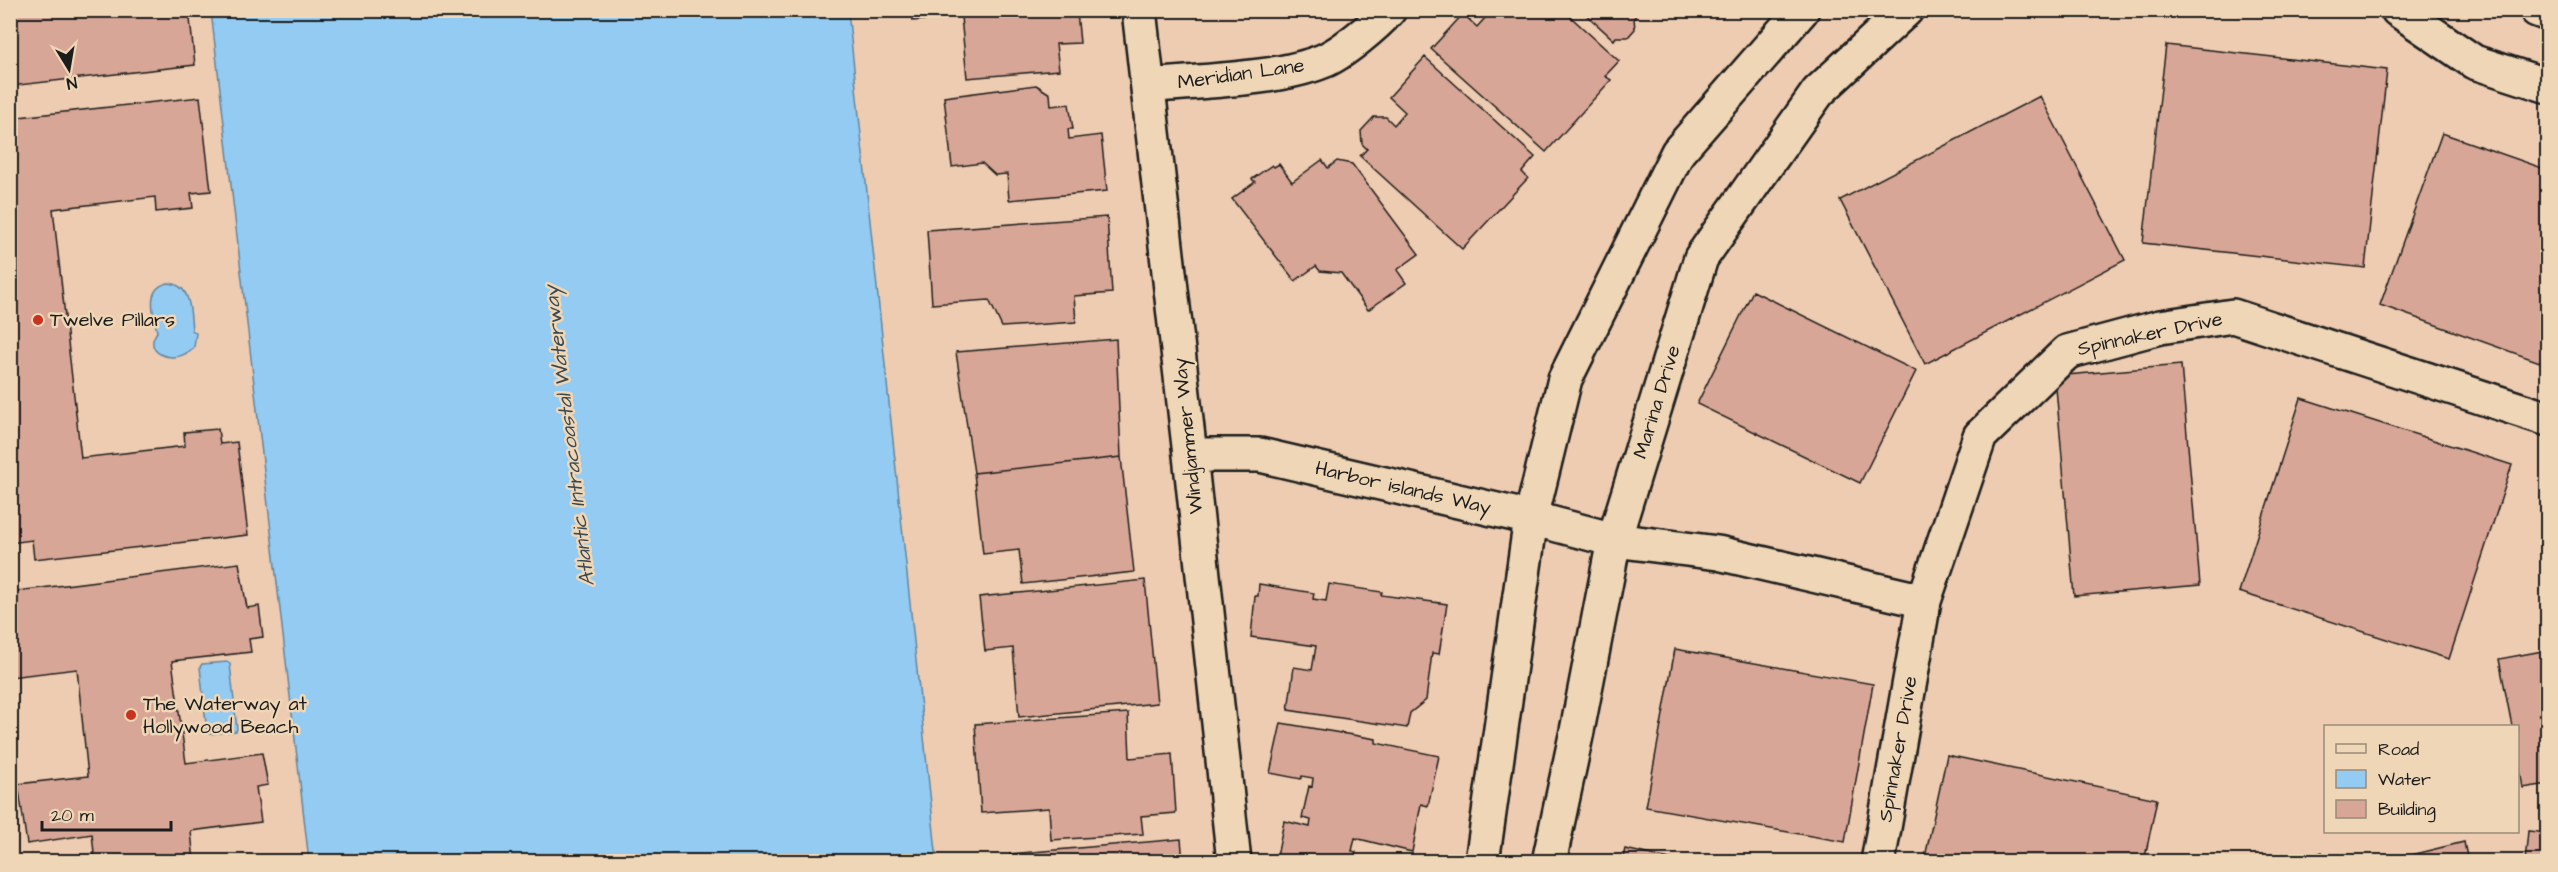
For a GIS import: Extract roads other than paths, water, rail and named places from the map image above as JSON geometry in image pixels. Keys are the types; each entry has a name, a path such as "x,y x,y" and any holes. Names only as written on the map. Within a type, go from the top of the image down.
{"street":[{"name":"Windjammer Way","path":"1139,10 1191,455 1234,861"},
{"name":"Meridian Lane","path":"1148,86 1278,73 1324,61 1378,23 1389,10"},
{"path":"1482,861 1531,518 1565,379 1678,152 1802,10"},
{"name":"Marina Drive","path":"1548,861 1577,731 1614,540 1701,258 1818,92 1906,10"},
{"path":"2398,10 2474,62 2547,87"},
{"path":"2537,10 2547,14"},
{"name":"Spinnaker Drive","path":"1878,861 1924,601 1980,435 2067,352 2160,327 2233,316 2547,419"},
{"name":"Harbor islands Way","path":"1191,455 1260,455 1531,518 1614,540"},
{"path":"1614,540 1718,553 1924,601"}],"water":[{"name":"Atlantic Intracoastal Waterway","path":"211,11 848,11 937,861 309,861"},
{"path":"168,283 182,288 186,294 190,307 192,330 196,333 194,347 187,353 170,357 157,352 154,346 153,340 157,332 152,303 156,290"},
{"path":"228,662 237,729 210,734 207,733 200,667 202,664"}],"place":[{"name":"Twelve Pillars","path":"38,320"},
{"name":"The Waterway at Hollywood Beach","path":"131,715"}]}
